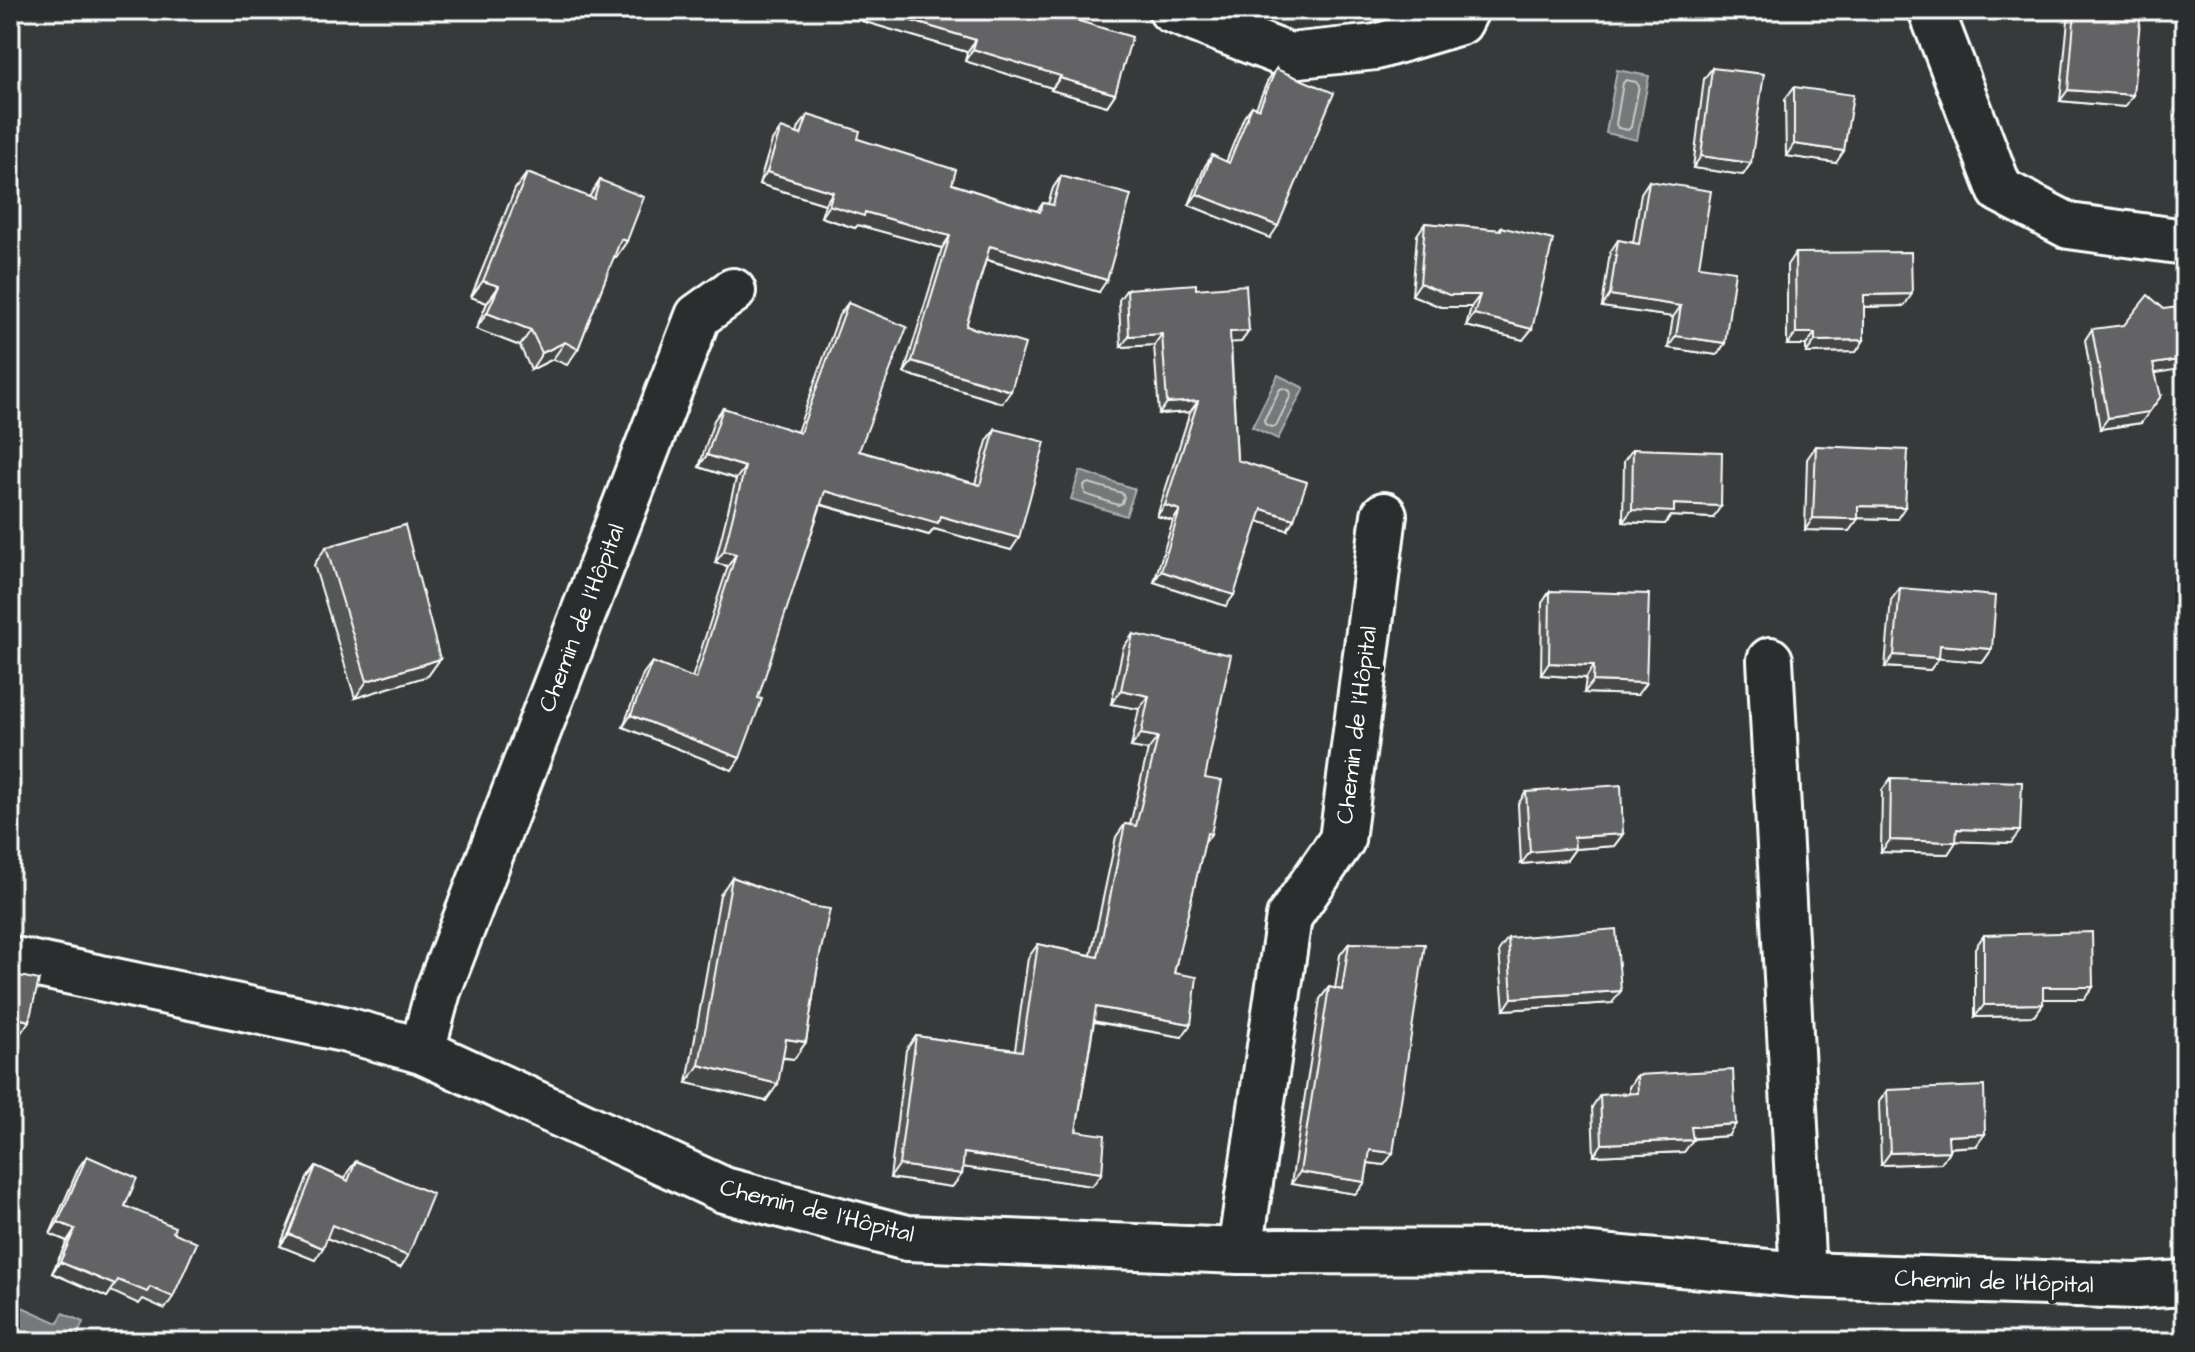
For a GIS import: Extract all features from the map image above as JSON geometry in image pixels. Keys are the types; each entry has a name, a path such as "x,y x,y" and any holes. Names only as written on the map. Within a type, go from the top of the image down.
{"street":[{"path":"1171,10 1289,56 1376,47 1460,22 1466,10"},
{"path":"1931,10 2000,190 2069,226 2185,242"},
{"name":"Chemin de l'Hôpital","path":"422,1051 438,991 698,316 733,291"},
{"name":"Chemin de l'Hôpital","path":"1240,1251 1289,917 1342,840 1384,515"},
{"path":"1770,660 1803,1275"},
{"name":"Chemin de l'Hôpital","path":"10,959 343,1029 422,1051 724,1190 907,1238 1240,1251 1545,1252 1803,1275 2136,1286 2185,1283"}],"water":[{"path":"1617,70 1649,76 1637,140 1606,133"},
{"path":"1278,375 1304,388 1278,439 1252,427"},
{"path":"1080,471 1135,489 1126,516 1071,499"},
{"path":"13,1303 58,1323 63,1313 83,1322 75,1342 10,1341 10,1310"}],"building":[{"path":"875,10 1072,10 1069,18 1132,37 1115,94 973,49 976,40"},
{"path":"2075,10 2141,10 2133,95 2068,90"},
{"path":"1712,68 1764,74 1751,163 1701,156"},
{"path":"1276,69 1334,93 1278,226 1197,194 1212,155 1229,163 1252,106 1259,109"},
{"path":"1794,87 1853,95 1844,151 1794,144"},
{"path":"808,115 860,131 858,139 956,170 952,184 1040,212 1043,203 1053,205 1061,176 1131,195 1107,280 990,246 966,326 1025,344 1011,391 912,361 950,236 829,205 833,192 767,172 781,128 801,135"},
{"path":"527,173 594,199 600,180 644,197 627,241 621,239 578,349 565,342 542,353 531,330 487,313 499,286 483,281"},
{"path":"1649,181 1711,191 1699,266 1735,271 1725,343 1676,336 1681,306 1610,295 1618,240 1639,244"},
{"path":"1425,223 1501,230 1501,227 1553,240 1532,329 1474,314 1480,295 1449,295 1420,283"},
{"path":"1911,252 1912,294 1864,295 1864,340 1815,341 1815,333 1796,333 1795,253"},
{"path":"1196,284 1196,289 1246,285 1249,331 1230,332 1237,460 1307,482 1294,519 1262,509 1234,595 1161,571 1180,510 1165,505 1198,401 1167,403 1162,334 1129,336 1127,289"},
{"path":"2148,295 2164,309 2185,306 2185,359 2153,364 2161,396 2149,412 2108,418 2092,329 2124,325"},
{"path":"848,303 907,327 859,451 980,485 995,429 1045,442 1019,538 940,516 938,523 825,491 758,698 762,699 740,758 631,715 652,662 696,679 736,554 724,551 745,467 707,455 723,408 800,433"},
{"path":"1816,446 1908,450 1905,507 1858,506 1858,519 1813,518"},
{"path":"1633,449 1722,452 1721,506 1674,504 1674,512 1632,510"},
{"path":"405,525 440,659 367,681 326,547"},
{"path":"1900,588 1996,596 1992,649 1940,645 1939,658 1894,655"},
{"path":"1550,591 1649,594 1646,683 1593,681 1594,665 1549,663"},
{"path":"1133,634 1231,655 1205,778 1222,781 1174,973 1197,977 1191,1024 1096,1007 1076,1131 1105,1135 1102,1173 964,1153 962,1174 899,1165 916,1036 1022,1051 1038,944 1098,957 1125,824 1136,826 1158,737 1141,734 1149,696 1121,690"},
{"path":"1891,778 2022,782 2020,831 1957,829 1956,842 1890,840"},
{"path":"1621,785 1623,834 1574,837 1575,848 1530,852 1526,792"},
{"path":"732,877 810,906 830,909 806,1042 786,1039 778,1084 699,1065"},
{"path":"1616,929 1621,991 1512,998 1508,938"},
{"path":"2092,932 2093,987 2043,987 2043,1004 1984,1005 1984,935"},
{"path":"1349,943 1425,944 1393,1153 1370,1150 1365,1182 1300,1172 1329,987 1342,990"},
{"path":"10,974 39,980 29,1021 10,1016"},
{"path":"1733,1070 1736,1124 1691,1127 1693,1140 1602,1144 1600,1095 1638,1093 1637,1075"},
{"path":"1984,1086 1985,1134 1948,1136 1949,1151 1890,1153 1887,1090"},
{"path":"87,1156 137,1178 125,1206 175,1227 173,1232 197,1243 173,1297 150,1287 147,1292 118,1280 115,1285 60,1262 75,1229 58,1222"},
{"path":"356,1161 433,1194 408,1256 332,1225 323,1248 289,1234 316,1166 348,1181"}]}
